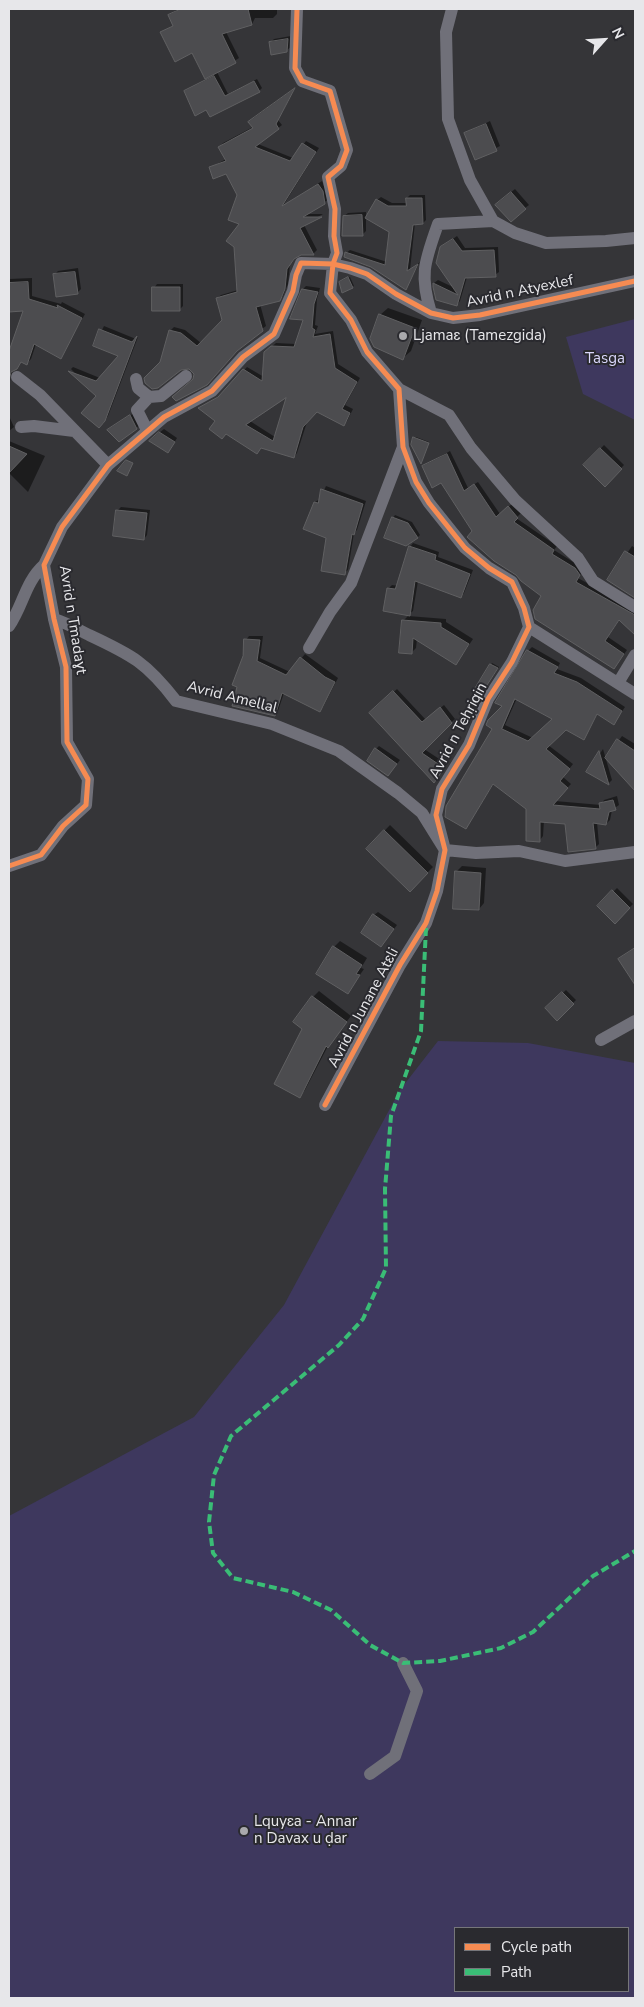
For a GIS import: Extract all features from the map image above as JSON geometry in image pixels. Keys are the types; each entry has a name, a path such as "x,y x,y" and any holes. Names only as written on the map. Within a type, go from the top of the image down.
{"street":[{"path":"297,9 295,68 302,81 330,91 347,150 341,166 328,177 335,209 334,236 337,253 333,264 330,293 351,320 367,352 399,389 449,415 471,448 514,500 578,558 593,581 635,607"},
{"path":"452,9 446,32 448,119 470,180 493,221"},
{"path":"431,313 424,290 424,263 438,224 493,221 515,233 546,243 635,238"},
{"name":"Avrid n Tmadaɣt","path":"9,866 41,855 63,826 86,805 88,779 67,742 66,668 54,619 44,565 62,526 108,465 164,417 212,391 243,357 274,334 293,291 301,262 333,264"},
{"name":"Avrid n Atyexlef","path":"333,264 367,274 396,294 431,313 453,318 480,315 635,281"},
{"path":"147,430 137,410 149,397 160,396 186,376"},
{"path":"17,377 40,395 108,465"},
{"path":"136,379 138,388 149,397"},
{"path":"399,389 403,447 416,482 435,511 465,548 489,568 512,582 524,608 529,627 635,694"},
{"path":"21,427 34,426 74,431"},
{"path":"309,648 330,612 351,583 403,447"},
{"path":"9,626 17,614 25,591 34,574 44,565"},
{"name":"Avrid Amellal","path":"54,619 111,643 134,657 157,676 176,701 272,724 339,751 398,793 422,813 445,850"},
{"name":"Avrid n Teḥṛiqin","path":"426,923 437,890 445,850 436,815 442,790 469,744 488,699 512,662 529,627"},
{"path":"618,683 635,655"},
{"path":"445,850 476,853 519,852 565,861 635,852"},
{"name":"Avrid n Junane Atɛli","path":"325,1105 400,965 426,923"},
{"path":"601,1040 635,1021"},
{"path":"370,1774 395,1756 417,1692 402,1663"}],"green space":[{"name":"Tasga","path":"635,319 635,420 583,394 566,337"},
{"path":"438,1041 528,1043 635,1063 635,1998 9,1998 9,1516 194,1417 284,1305 400,1090"}],"building":[{"path":"181,9 248,9 252,25 222,34 236,63 205,79 192,53 175,62 160,32 173,26 168,15"},
{"path":"288,39 287,52 271,55 269,42"},
{"path":"214,76 225,96 254,81 260,92 210,117 206,110 195,116 184,91"},
{"path":"295,88 276,124 279,129 255,147 290,161 302,143 316,152 282,206 318,184 323,191 325,204 303,217 322,217 300,228 314,255 301,255 294,259 287,269 285,289 280,301 256,307 263,331 237,351 207,385 176,401 172,397 193,379 194,374 189,369 181,370 158,388 152,389 145,383 144,378 160,362 169,330 181,333 197,346 222,320 216,298 237,292 234,247 226,241 239,224 228,220 237,195 226,174 213,179 209,167 226,161 218,147 253,128 248,122"},
{"path":"486,124 497,151 475,160 464,133"},
{"path":"511,192 526,209 511,222 495,205"},
{"path":"406,198 422,198 423,224 413,225 407,271 418,264 406,290 371,267 344,257 345,252 385,265 389,232 365,218 376,199 388,206 406,206"},
{"path":"362,215 363,236 342,236 343,216"},
{"path":"453,239 462,251 494,250 496,277 465,278 457,306 436,300 433,287 433,283 458,295 436,263 440,247"},
{"path":"75,272 78,294 56,297 53,274"},
{"path":"348,277 353,288 342,293 339,282"},
{"path":"28,282 29,299 58,308 57,305 82,318 61,359 34,344 27,365 21,362 17,369 11,372 9,382 9,351 23,311 9,312 9,283"},
{"path":"152,287 180,287 180,311 152,311"},
{"path":"302,289 318,292 314,304 312,328 315,330 313,337 330,334 335,368 357,382 342,409 350,413 344,426 317,412 303,427 294,458 261,448 257,454 226,434 222,439 209,429 215,421 198,408 218,397 243,369 262,381 264,352 271,346 294,347 303,320 290,319","holes":["286,398 273,441 246,425"]},
{"path":"379,314 415,328 403,360 374,347 370,339"},
{"path":"99,329 132,342 137,336 105,421 99,428 81,413 96,396 68,371 96,381 118,356 93,346"},
{"path":"130,415 137,429 119,442 107,430"},
{"path":"159,432 175,442 168,453 149,441"},
{"path":"413,437 429,443 421,464 411,445"},
{"path":"9,446 27,454 9,473"},
{"path":"600,448 622,469 605,487 583,465"},
{"path":"447,454 464,491 474,484 496,517 508,506 518,518 514,522 554,550 552,554 575,568 580,575 576,582 635,615 635,635 619,620 605,641 624,654 614,669 535,619 533,610 541,596 516,575 494,561 467,537 472,531 441,483 432,488 422,466"},
{"path":"126,460 133,463 127,476 117,471"},
{"path":"321,489 363,504 354,535 352,534 345,575 321,571 326,538 303,529 314,502 318,503"},
{"path":"116,510 147,513 144,540 113,536"},
{"path":"392,517 408,523 418,538 406,546 384,538"},
{"path":"409,546 436,555 435,560 470,574 461,598 415,581 410,616 383,611 387,588 395,589"},
{"path":"625,551 635,557 635,598 607,580"},
{"path":"402,620 441,623 441,627 469,644 456,665 413,638 412,654 399,653"},
{"path":"244,639 260,640 257,661 286,675 300,657 325,677 335,682 320,712 282,693 275,716 232,706 237,687 232,685 243,656"},
{"path":"527,650 558,667 554,673 577,682 622,711 614,725 597,714 584,740 566,730 546,749 570,769 560,781 568,788 553,805 600,809 599,803 613,800 616,810 609,812 606,825 593,823 596,849 568,852 565,824 540,822 540,842 526,841 526,809 493,784 466,829 445,817 446,806 492,729 486,725 488,720 502,706 495,703","holes":["515,699 552,719 528,741 502,729"]},
{"path":"490,664 498,668 480,696 473,692"},
{"path":"393,691 422,722 440,707 452,723 422,753 444,768 434,783 369,713"},
{"path":"617,739 635,751 635,791 605,758"},
{"path":"375,748 397,764 388,776 367,761"},
{"path":"599,751 609,785 586,772"},
{"path":"384,830 428,873 410,892 366,849"},
{"path":"455,871 481,873 479,910 453,909"},
{"path":"612,890 630,908 615,924 597,906"},
{"path":"373,914 394,929 381,947 361,933"},
{"path":"333,946 362,965 356,974 360,975 348,994 316,974"},
{"path":"635,948 635,985 618,959"},
{"path":"562,992 574,1004 557,1021 545,1008"},
{"path":"312,996 347,1022 328,1048 326,1046 300,1098 274,1084 302,1029 293,1022"}],"marked path":[{"path":"426,928 421,1031 391,1116 385,1189 386,1268 363,1319 339,1345 231,1436 214,1475 209,1522 213,1553 233,1578 293,1592 331,1610 370,1645 403,1663 440,1661 501,1648 533,1632 593,1576 635,1551"}],"cycle path":[{"path":"297,9 295,68 302,81 330,91 347,150 341,166 328,177 335,209 334,236 337,253 333,264 330,293 351,320 367,352 399,389 403,447 416,482 429,503 465,548 489,568 512,582 524,608 529,627 512,662 488,699 469,745 442,789 436,815 445,850 437,891 426,923 400,965 325,1105"},
{"path":"9,866 41,855 63,826 86,805 88,779 67,742 66,667 54,619 44,565 62,527 108,465 164,417 212,391 243,357 274,334 293,291 296,275 301,263 333,264 367,274 396,294 431,313 453,318 480,315 635,281"}],"place":[{"name":"Ljamaɛ (Tamezgida)","path":"403,336"},
{"name":"Lquyɛa - Annar n Davax u ḍar","path":"244,1831"}]}
